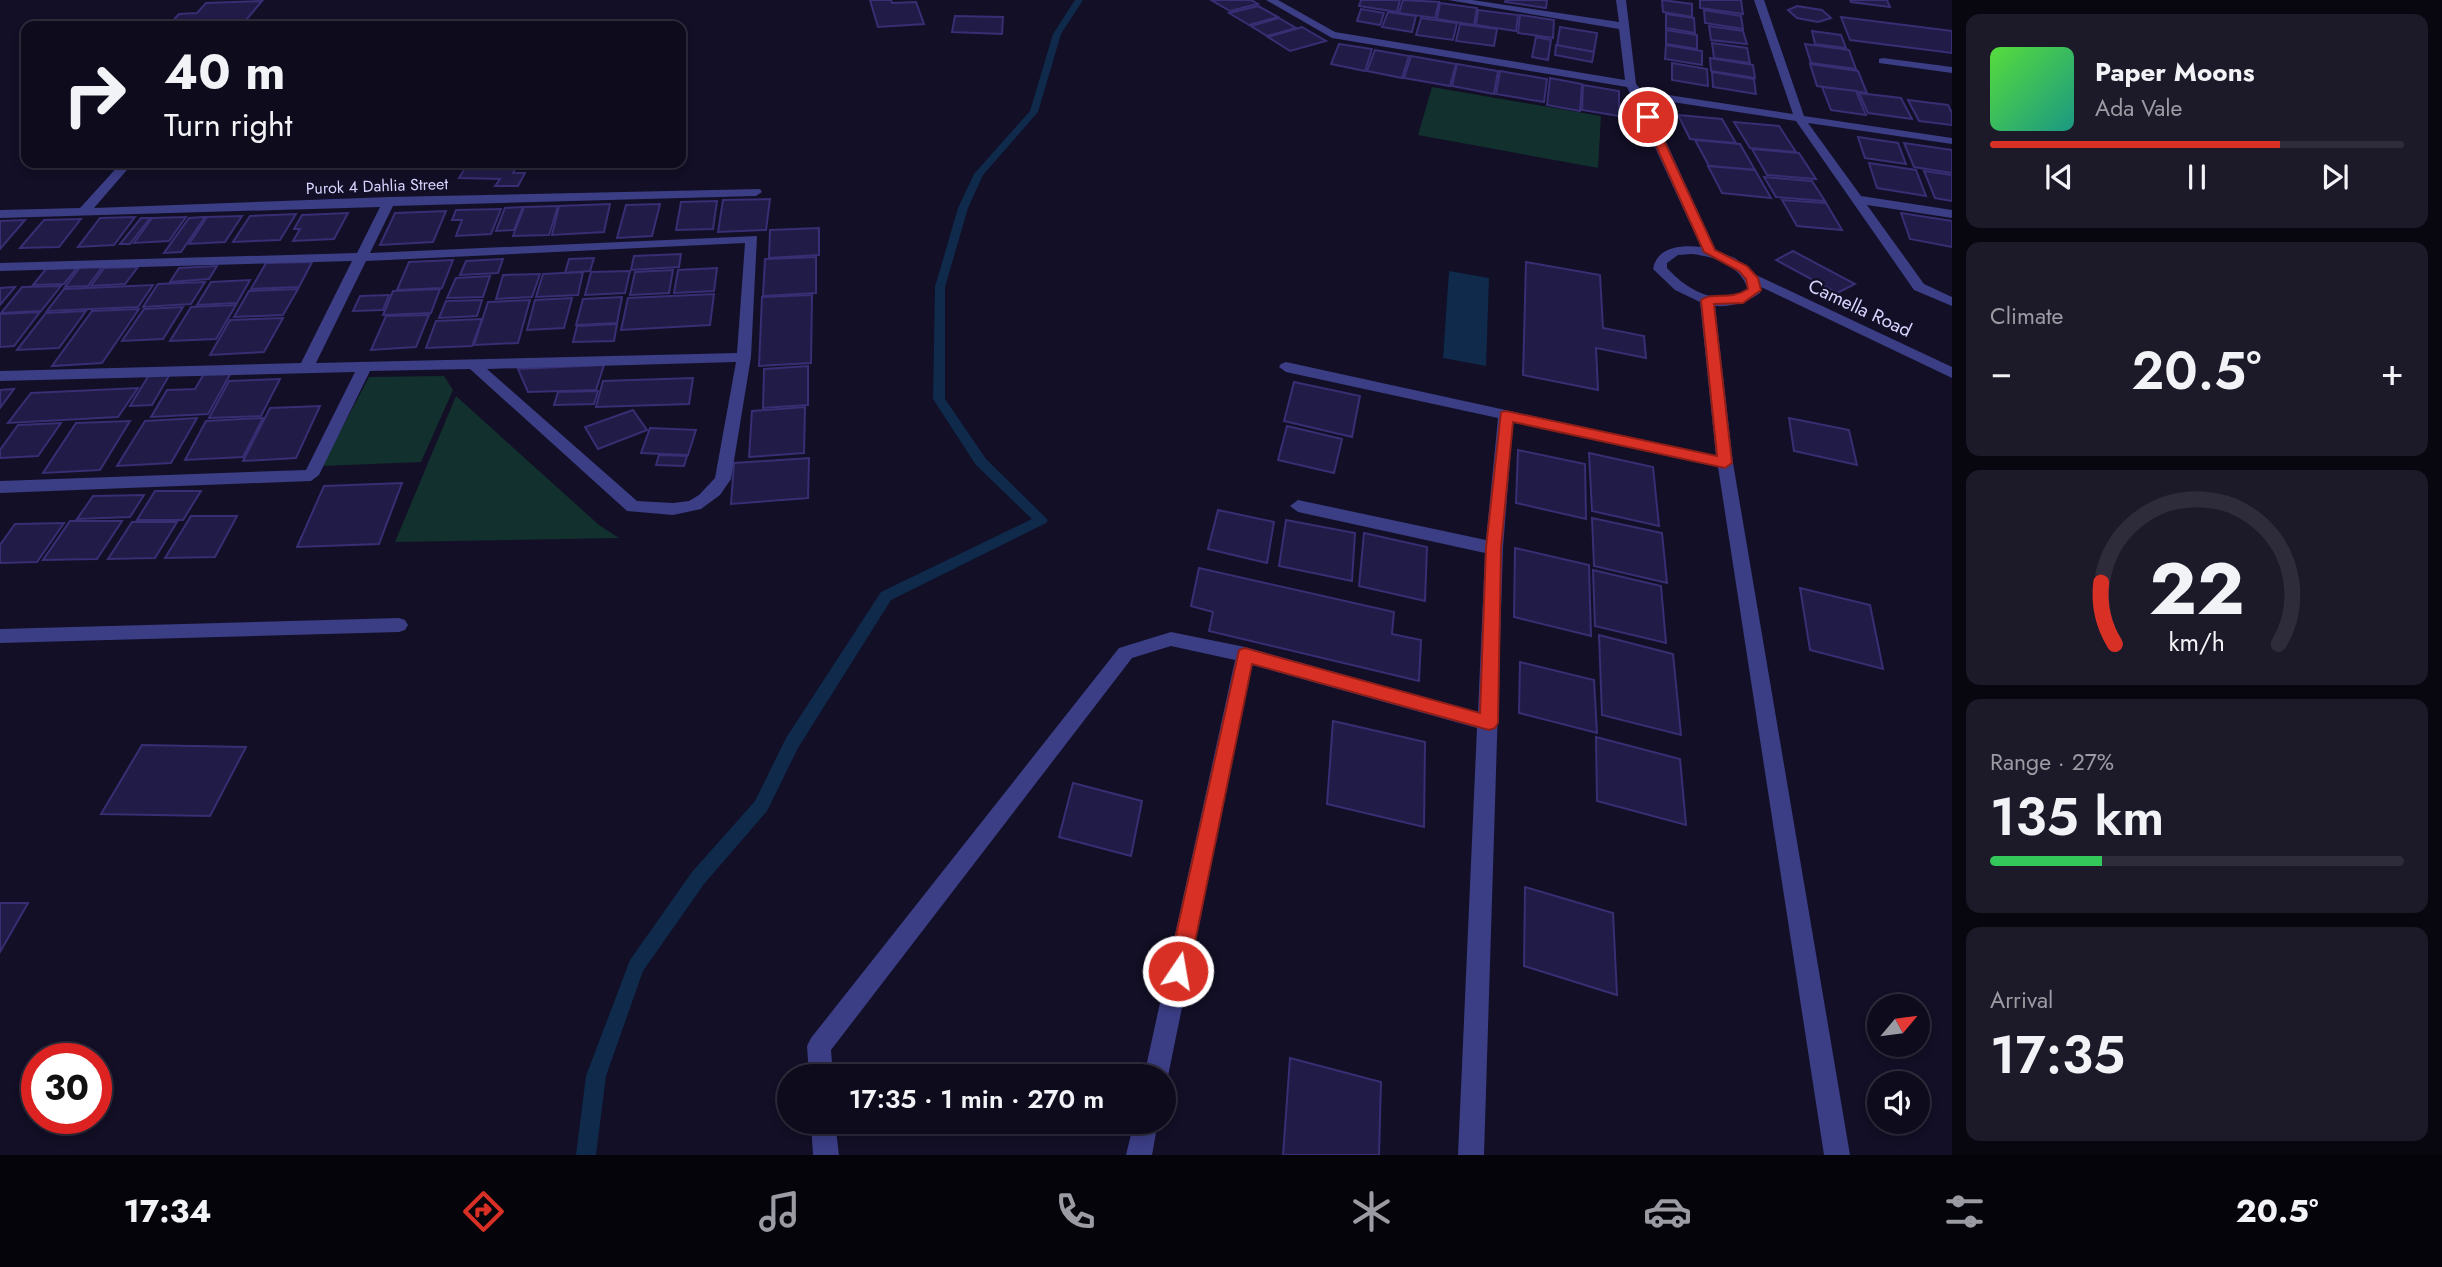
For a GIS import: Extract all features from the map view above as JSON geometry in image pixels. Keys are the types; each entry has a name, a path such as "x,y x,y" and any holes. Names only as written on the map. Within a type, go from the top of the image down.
{"street":[{"path":"1270,0 1332,35 1800,119 1952,141"},
{"path":"1453,0 1622,26"},
{"path":"1621,0 1622,26 1634,89 1710,252 1674,251 1661,262 1660,269 1683,291 1707,300 1725,302 1747,298 1755,290 1752,278"},
{"path":"1759,0 1800,119 1919,287 1952,302"},
{"path":"1883,61 1952,70"},
{"path":"83,212 123,168"},
{"name":"Purok 4 Dahlia Street","path":"0,214 756,192"},
{"path":"1855,199 1952,214"},
{"path":"307,366 389,201"},
{"path":"0,267 361,257 752,239 744,357 723,479 713,496 695,506 672,510 633,507 474,365"},
{"name":"Camella Road","path":"1710,252 1743,268 1752,278 1952,373"},
{"path":"1707,300 1725,463 1837,1155"},
{"path":"0,376 307,366 474,365 744,357"},
{"path":"0,487 311,475 365,366"},
{"path":"1286,367 1725,463"},
{"path":"1471,1155 1494,548 1506,416"},
{"path":"1298,506 1494,548"},
{"path":"0,636 399,625"},
{"path":"820,1064 819,1046 1126,653 1171,639 1245,655 1489,723"},
{"path":"1159,1064 1245,655"},
{"path":"824,1134 825,1155"},
{"path":"1139,1155 1143,1134"}],"green space":[{"path":"1432,87 1601,116 1598,168 1418,135"},
{"path":"444,376 453,390 421,462 322,466 369,377"},
{"path":"456,396 599,525 619,538 395,542"}],"water":[{"path":"1449,271 1489,278 1486,366 1443,358"}],"building":[{"path":"870,0 916,2 924,24 878,27"},
{"path":"1211,0 1251,0 1258,4 1230,11"},
{"path":"1361,0 1400,0 1397,12 1359,6"},
{"path":"1403,0 1439,2 1435,18 1399,13"},
{"path":"1547,0 1546,8 1505,2"},
{"path":"1662,0 1692,4 1692,17 1663,12"},
{"path":"1700,0 1741,0 1743,14 1700,8"},
{"path":"1850,0 1887,0 1890,7 1851,2"},
{"path":"262,1 245,21 173,21 179,14 197,13 206,3"},
{"path":"1440,3 1477,8 1474,25 1437,19"},
{"path":"1258,6 1278,17 1249,25 1229,13"},
{"path":"1797,6 1822,10 1831,18 1818,22 1797,18 1788,10"},
{"path":"1361,9 1384,13 1380,25 1357,21"},
{"path":"1478,10 1518,15 1516,31 1476,25"},
{"path":"1704,10 1741,16 1743,29 1705,23"},
{"path":"1388,12 1416,16 1412,32 1382,27"},
{"path":"1666,14 1694,18 1695,33 1666,28"},
{"path":"1520,15 1554,20 1553,38 1518,33"},
{"path":"955,16 1003,17 1002,34 952,32"},
{"path":"1841,17 1952,31 1952,53 1850,40"},
{"path":"1279,18 1296,28 1267,36 1251,26"},
{"path":"1421,18 1457,23 1453,40 1416,35"},
{"path":"1460,24 1497,29 1494,46 1456,41"},
{"path":"1709,26 1743,31 1747,44 1711,40"},
{"path":"1302,27 1326,41 1290,51 1268,37"},
{"path":"1560,27 1597,33 1594,52 1557,45"},
{"path":"1666,30 1697,35 1697,49 1666,44"},
{"path":"1812,31 1841,35 1846,48 1815,44"},
{"path":"1536,37 1551,40 1548,60 1532,57"},
{"path":"1712,43 1747,48 1750,63 1714,58"},
{"path":"1339,44 1372,49 1365,71 1331,64"},
{"path":"1805,44 1849,50 1856,69 1811,63"},
{"path":"1556,45 1594,52 1592,62 1555,55"},
{"path":"1666,45 1702,51 1702,65 1665,59"},
{"path":"1375,50 1409,56 1402,78 1367,71"},
{"path":"1411,56 1456,64 1450,86 1404,78"},
{"path":"1710,58 1753,65 1755,78 1711,71"},
{"path":"1672,63 1707,69 1708,86 1672,80"},
{"path":"1457,64 1498,71 1494,94 1452,86"},
{"path":"1810,64 1858,71 1867,93 1817,86"},
{"path":"1500,71 1547,79 1544,102 1496,94"},
{"path":"1712,72 1754,79 1756,94 1713,87"},
{"path":"1550,78 1582,84 1580,111 1547,105"},
{"path":"1583,85 1619,91 1619,116 1582,110"},
{"path":"1822,87 1856,91 1866,115 1831,110"},
{"path":"1859,93 1901,98 1912,119 1868,113"},
{"path":"1908,100 1948,105 1952,113 1952,125 1919,121"},
{"path":"1678,115 1722,119 1736,143 1690,139"},
{"path":"1734,122 1779,126 1796,152 1750,148"},
{"path":"1858,137 1898,143 1906,164 1865,158"},
{"path":"1695,140 1740,144 1755,170 1709,166"},
{"path":"1904,143 1952,150 1952,173 1914,167"},
{"path":"1752,149 1799,153 1816,179 1767,175"},
{"path":"1869,163 1916,170 1926,196 1877,188"},
{"path":"1708,166 1755,170 1771,198 1722,193"},
{"path":"465,168 516,168 513,173 525,173 518,186 495,186 500,179 459,178"},
{"path":"1924,171 1952,175 1952,201 1935,198"},
{"path":"1764,177 1812,181 1825,201 1776,197"},
{"path":"770,199 766,230 718,232 723,200"},
{"path":"1782,200 1826,203 1842,230 1797,226"},
{"path":"717,201 713,229 676,230 681,202"},
{"path":"610,204 604,232 552,235 559,206"},
{"path":"660,204 652,236 617,238 626,205"},
{"path":"558,206 549,235 513,236 524,207"},
{"path":"523,207 514,230 496,231 505,208"},
{"path":"501,209 491,234 456,236 462,220 452,220 456,210"},
{"path":"446,211 433,242 380,245 395,213"},
{"path":"348,213 334,239 293,241 300,229 294,229 302,215"},
{"path":"1901,213 1952,221 1952,247 1910,239"},
{"path":"296,214 280,240 233,242 250,216"},
{"path":"242,216 225,242 189,244 207,217"},
{"path":"135,217 114,245 78,247 100,218"},
{"path":"186,217 169,241 134,243 152,218"},
{"path":"205,217 181,252 164,253 189,218"},
{"path":"141,218 150,218 130,244 120,244"},
{"path":"81,219 59,247 20,248 44,220"},
{"path":"25,220 0,249 0,221"},
{"path":"819,228 819,255 769,258 770,230"},
{"path":"1793,251 1855,284 1837,293 1776,260"},
{"path":"681,254 679,267 631,270 634,256"},
{"path":"816,257 816,293 763,296 765,259"},
{"path":"594,258 590,271 565,273 569,259"},
{"path":"503,259 498,273 460,275 466,261"},
{"path":"453,260 442,288 397,290 409,262"},
{"path":"312,262 299,287 251,289 266,263"},
{"path":"1526,262 1600,275 1603,328 1644,336 1646,358 1596,348 1598,390 1523,375"},
{"path":"103,266 88,286 65,287 80,267"},
{"path":"217,266 209,279 170,282 179,268"},
{"path":"138,267 125,284 91,286 104,268"},
{"path":"77,268 64,284 33,285 46,269"},
{"path":"717,268 714,291 674,293 678,270"},
{"path":"673,270 669,293 630,295 635,272"},
{"path":"630,271 625,293 585,295 591,272"},
{"path":"583,272 578,295 536,297 543,274"},
{"path":"540,274 532,297 496,299 503,275"},
{"path":"490,276 483,297 447,298 456,278"},
{"path":"250,280 237,303 197,305 211,282"},
{"path":"205,282 191,304 143,307 158,284"},
{"path":"153,285 138,307 47,311 64,289"},
{"path":"61,286 41,311 1,313 22,287"},
{"path":"15,287 0,305 0,288"},
{"path":"298,289 283,315 234,317 249,291"},
{"path":"440,289 431,313 383,315 393,291"},
{"path":"714,294 710,325 621,330 628,298"},
{"path":"389,295 383,310 353,311 360,296"},
{"path":"812,295 811,363 759,366 762,297"},
{"path":"622,297 617,323 576,325 583,299"},
{"path":"572,298 564,328 527,330 535,300"},
{"path":"482,300 477,316 439,318 446,301"},
{"path":"530,300 518,343 474,345 488,302"},
{"path":"236,305 216,339 170,341 191,307"},
{"path":"183,307 163,339 122,341 144,309"},
{"path":"139,309 102,363 52,366 92,311"},
{"path":"86,311 59,348 17,350 46,313"},
{"path":"40,312 14,346 0,347 0,314"},
{"path":"429,315 416,347 371,350 386,316"},
{"path":"283,318 264,352 210,355 230,320"},
{"path":"482,319 472,346 426,348 436,321"},
{"path":"617,324 614,341 573,342 577,326"},
{"path":"604,365 596,390 528,392 518,369"},
{"path":"808,366 808,405 763,408 764,369"},
{"path":"232,371 208,414 151,417 167,390 195,389 205,372"},
{"path":"170,374 152,405 130,406 149,375"},
{"path":"693,378 689,404 596,407 603,381"},
{"path":"280,379 261,416 209,418 229,381"},
{"path":"1294,382 1360,396 1352,437 1284,421"},
{"path":"138,388 118,417 8,423 31,393"},
{"path":"14,389 0,408 0,390"},
{"path":"598,391 594,404 554,405 558,392"},
{"path":"320,406 296,458 243,461 270,408"},
{"path":"805,407 804,453 749,457 752,411"},
{"path":"633,410 647,430 598,449 585,427"},
{"path":"197,418 171,463 117,466 145,421"},
{"path":"263,418 243,457 185,460 206,421"},
{"path":"1789,418 1849,430 1857,465 1794,451"},
{"path":"130,421 100,470 43,473 76,423"},
{"path":"61,423 38,456 0,458 0,450 18,425"},
{"path":"1287,426 1342,439 1334,473 1278,460"},
{"path":"650,428 696,430 688,455 641,453"},
{"path":"1518,450 1585,464 1586,519 1516,503"},
{"path":"1589,453 1653,467 1659,526 1592,511"},
{"path":"659,455 687,456 684,466 656,465"},
{"path":"809,458 808,498 731,504 734,463"},
{"path":"402,483 379,544 297,547 324,486"},
{"path":"155,491 201,491 183,520 137,520"},
{"path":"144,495 130,517 77,519 93,496"},
{"path":"1218,510 1274,522 1267,563 1208,549"},
{"path":"191,516 237,516 215,557 165,558"},
{"path":"1592,518 1662,533 1667,583 1594,566"},
{"path":"1286,520 1355,533 1352,581 1279,566"},
{"path":"70,521 122,521 97,559 43,560"},
{"path":"132,522 177,522 155,558 108,559"},
{"path":"64,523 37,562 0,563 0,545 15,524"},
{"path":"1364,533 1427,547 1425,601 1359,586"},
{"path":"1515,548 1589,565 1591,636 1514,617"},
{"path":"1199,568 1394,612 1392,634 1421,640 1419,681 1209,631 1213,612 1191,606"},
{"path":"1593,570 1661,586 1666,643 1595,626"},
{"path":"1800,588 1870,605 1883,669 1810,650"},
{"path":"1599,635 1673,654 1681,735 1602,715"},
{"path":"1520,662 1594,680 1597,733 1519,713"},
{"path":"1333,721 1425,742 1424,827 1327,804"},
{"path":"1596,737 1680,759 1686,825 1597,801"},
{"path":"142,745 246,747 210,816 101,814"},
{"path":"1073,783 1142,801 1131,856 1059,837"},
{"path":"1525,887 1613,913 1617,995 1524,966"},
{"path":"0,903 28,903 0,952"},
{"path":"1290,1058 1381,1082 1379,1155 1283,1155"}],"waterway":[{"path":"586,1155 596,1076 636,966 698,878 761,806 792,743 886,596 1041,520 981,462 939,399 940,287 963,208 979,174 1034,112 1057,34 1079,0"}],"route":[{"path":"1178,971 1245,655 1489,723 1494,548 1506,416 1725,463 1707,300 1738,301 1747,298 1755,290 1752,278 1743,268 1710,252 1648,117"}]}
